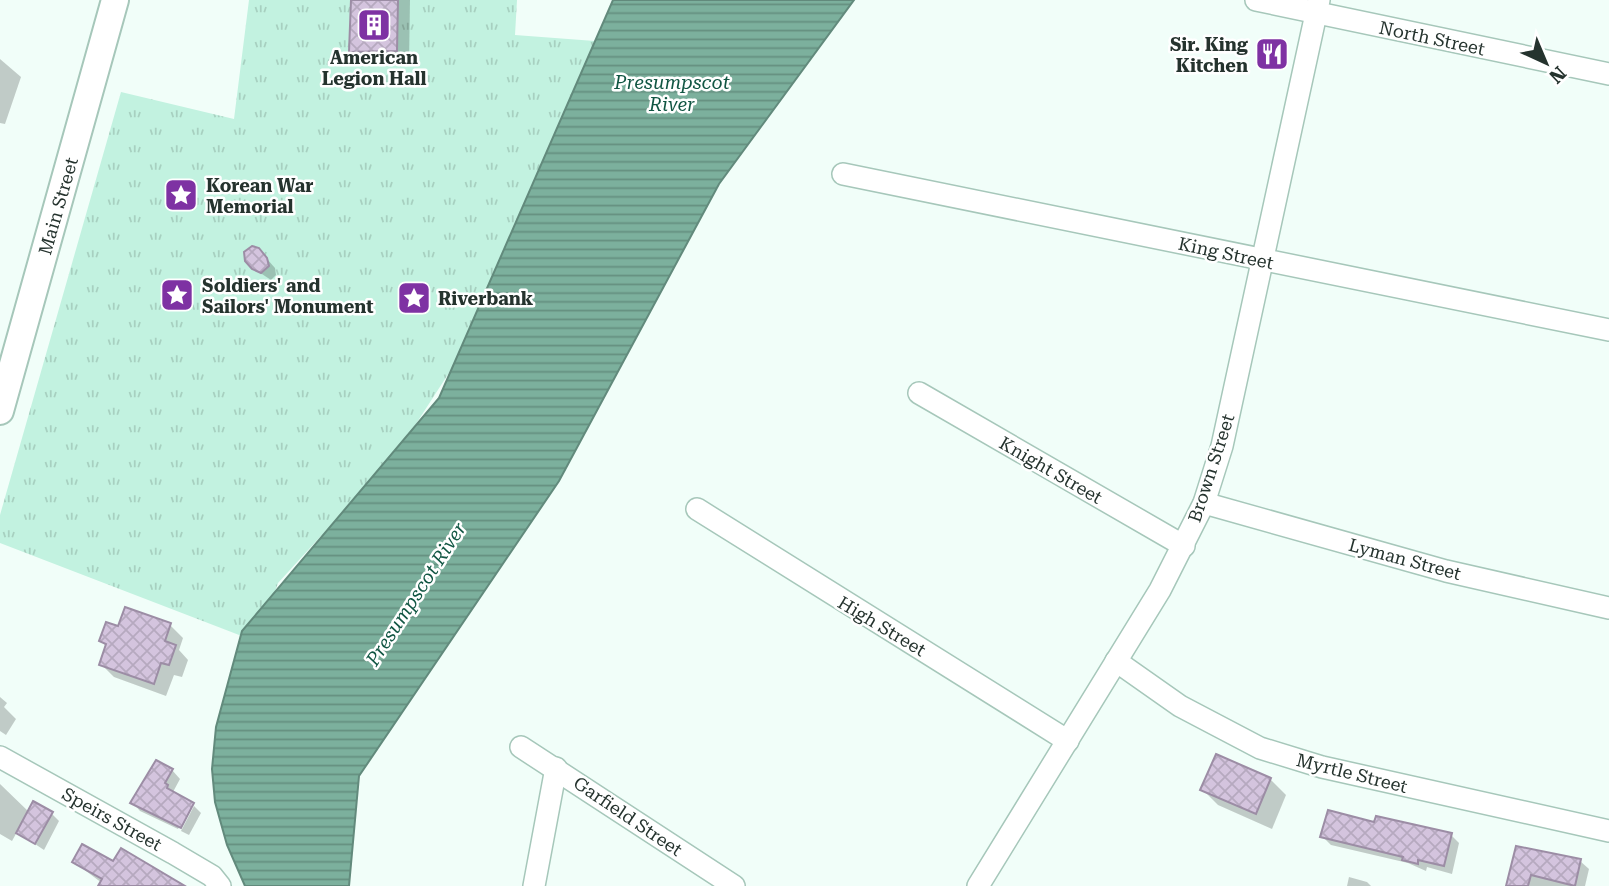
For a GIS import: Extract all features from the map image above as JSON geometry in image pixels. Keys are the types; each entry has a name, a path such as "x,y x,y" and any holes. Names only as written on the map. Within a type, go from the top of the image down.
{"main road":[{"name":"Main Street","path":"2,396 115,0"}],"street":[{"name":"North Street","path":"1256,0 1317,7 1609,74"},
{"name":"Brown Street","path":"978,886 1184,546 1204,503 1222,446 1317,7"},
{"name":"King Street","path":"843,174 1023,209 1262,262 1609,330"},
{"name":"Knight Street","path":"919,393 1184,546"},
{"name":"Lyman Street","path":"1204,503 1446,571 1609,608"},
{"name":"High Street","path":"697,509 1068,741"},
{"name":"Myrtle Street","path":"1116,661 1180,706 1260,748 1322,767 1609,831"},
{"name":"Garfield Street","path":"521,747 734,886"},
{"name":"Speirs Street","path":"0,757 173,853 212,876 220,886"},
{"path":"534,886 556,768"}],"green space":[{"path":"249,0 517,0 515,35 608,42 465,348 372,492 320,537 278,583 257,642 0,543 0,515 121,92 234,119"}],"water":[{"name":"Presumpscot River","path":"613,0 854,0 719,184 559,481 359,776 349,886 245,886 227,845 215,802 212,769 216,727 242,631 439,398"}],"building":[{"name":"American Legion Hall","path":"351,0 398,0 397,51 349,52"},
{"path":"252,246 259,248 267,258 269,266 261,273 252,269 245,261 244,252"},
{"path":"125,607 171,623 165,641 176,645 169,665 161,663 154,684 99,665 106,644 99,641 106,622 118,626"},
{"path":"1216,754 1271,778 1256,814 1200,790"},
{"path":"156,760 173,769 165,783 167,788 194,803 181,828 130,803"},
{"path":"33,801 53,812 35,844 16,833"},
{"path":"1328,810 1374,822 1376,816 1452,833 1444,866 1418,860 1418,864 1402,860 1403,857 1320,837"},
{"path":"82,844 113,861 121,848 185,886 98,886 102,879 72,862"},
{"path":"1516,846 1581,859 1575,886 1531,875 1528,886 1506,886"}],"place":[{"name":"American Legion Hall","path":"374,25"},
{"name":"Sir. King Kitchen","path":"1272,54"},
{"name":"Korean War Memorial","path":"181,195"},
{"name":"Soldiers' and Sailors' Monument","path":"177,295"},
{"name":"Riverbank","path":"414,298"}]}
